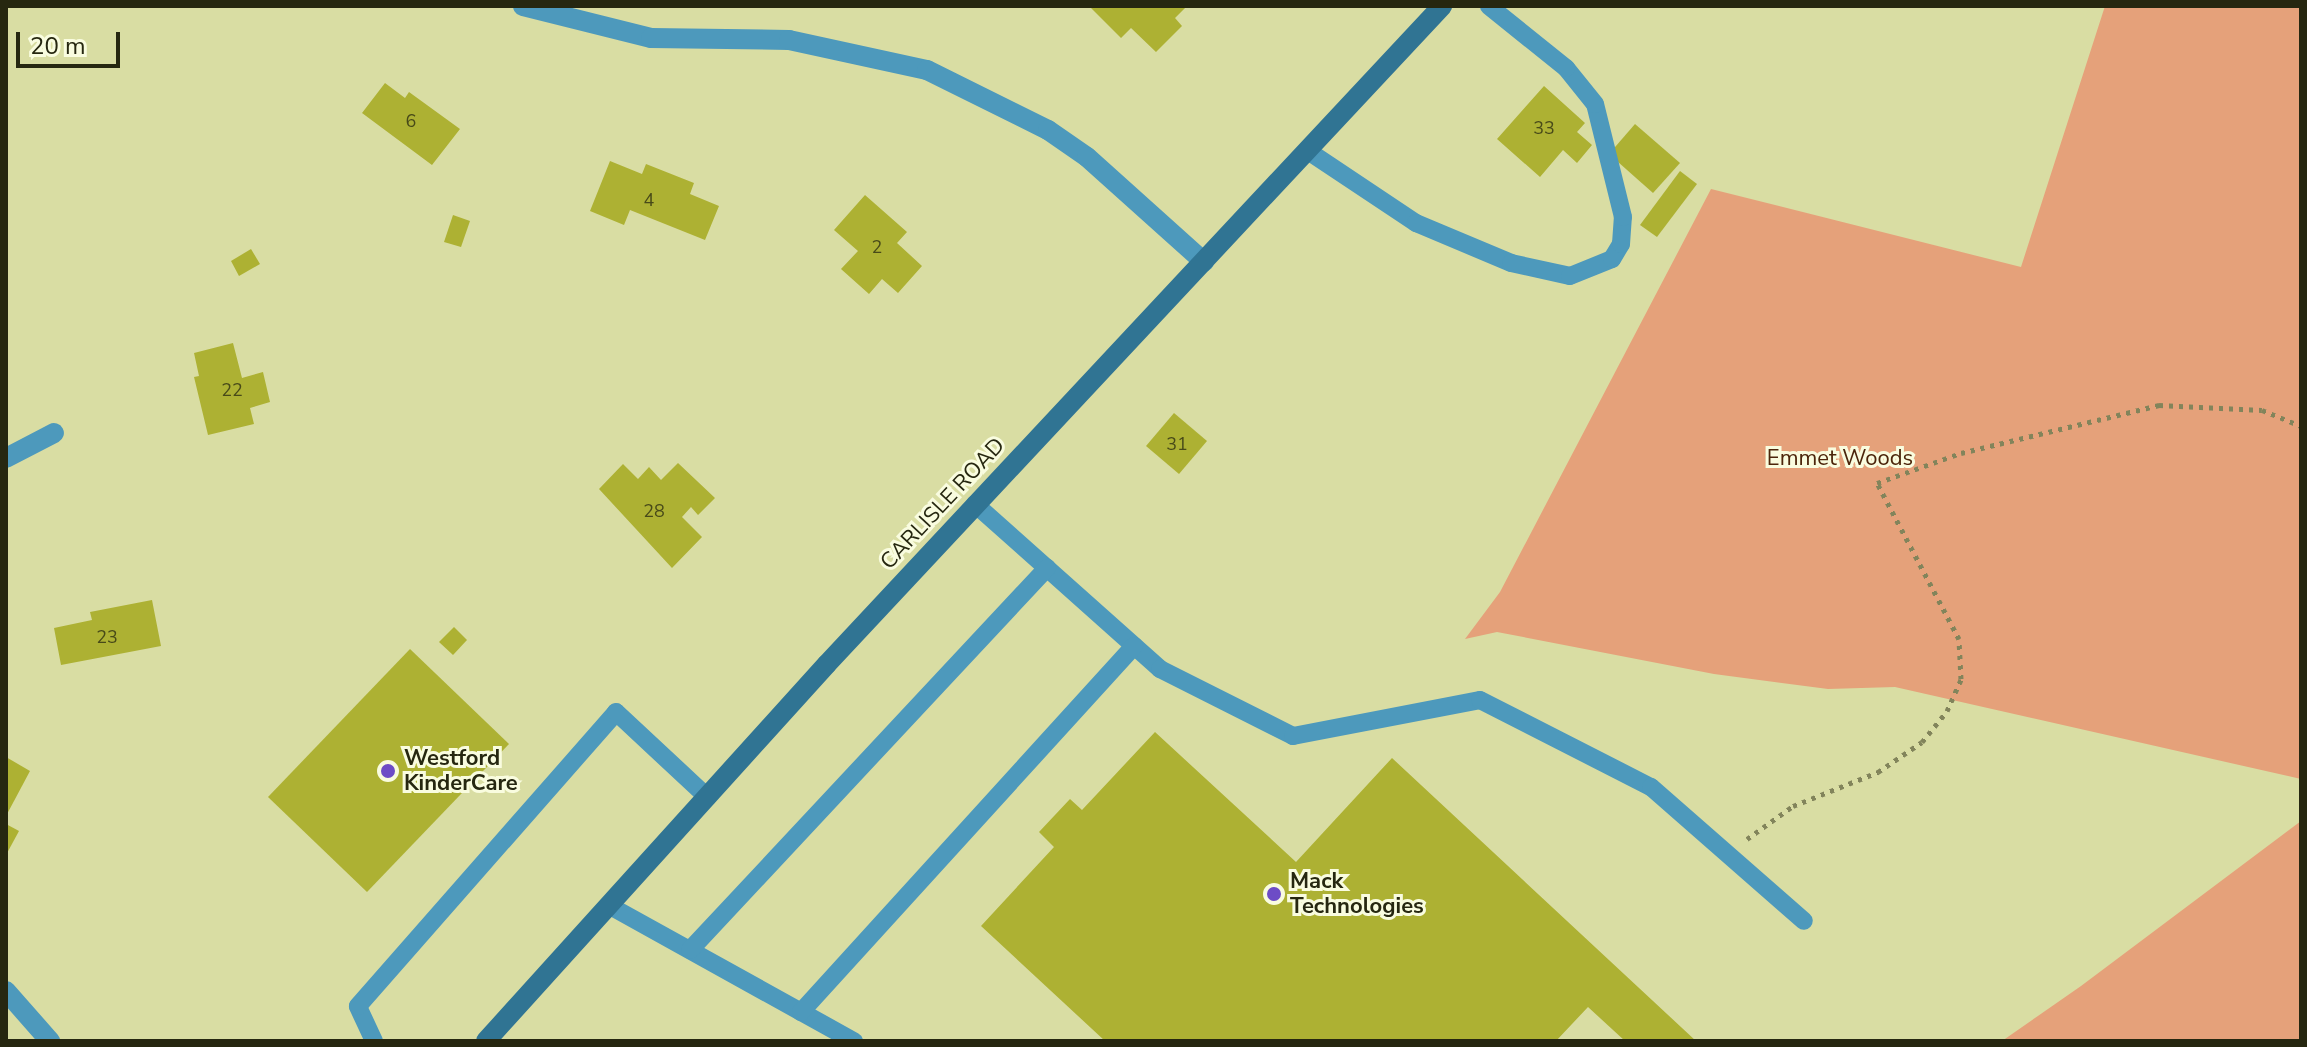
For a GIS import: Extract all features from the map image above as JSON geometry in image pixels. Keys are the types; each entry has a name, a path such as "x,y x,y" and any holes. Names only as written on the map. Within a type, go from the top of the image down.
{"main road":[{"name":"CARLISLE ROAD","path":"486,1041 975,504 1442,6"}],"street":[{"path":"523,6 651,38 789,40 927,70 1048,130 1087,157 1204,262"},
{"path":"6,458 54,433"},
{"path":"6,991 50,1041"}],"lane":[{"path":"1308,151 1416,223 1511,263 1570,276 1612,259 1621,244 1623,217 1595,104 1566,68 1489,6"},
{"path":"975,504 1160,669 1293,736 1480,700 1651,787 1804,921"},
{"path":"690,950 1047,568"},
{"path":"801,1012 1134,646"},
{"path":"374,1041 358,1006 616,712 707,797"},
{"path":"610,906 854,1041"}],"path":[{"path":"1727,853 1793,806 1878,772 1922,742 1947,711 1961,679 1959,639 1877,483 1975,449 2159,405 2262,410 2301,426"}],"green space":[{"name":"Emmet Woods","path":"2105,6 2301,6 2301,779 1895,687 1828,689 1714,674 1497,632 1465,639 1500,592 1711,189 2021,267"},
{"path":"2301,821 2301,1041 2002,1041 2081,986"}],"building":[{"path":"1089,6 1187,6 1175,18 1182,26 1156,52 1131,28 1121,38"},
{"path":"385,83 405,98 409,92 460,129 432,165 362,113"},
{"path":"1544,86 1585,123 1577,132 1592,145 1577,163 1563,150 1540,177 1497,139"},
{"path":"1635,124 1680,163 1653,193 1609,154"},
{"path":"610,161 642,174 646,164 694,183 690,194 719,206 705,240 630,210 624,225 590,211"},
{"path":"1680,171 1697,184 1657,237 1640,225"},
{"path":"865,195 907,232 897,243 922,266 898,293 882,279 869,294 841,269 858,251 834,230"},
{"path":"453,215 470,221 461,247 444,242"},
{"path":"251,249 260,264 239,276 231,261"},
{"path":"233,343 242,378 263,372 270,402 250,408 254,424 208,435 194,377 199,376 194,353"},
{"path":"1174,413 1207,441 1179,474 1146,446"},
{"path":"678,463 715,498 698,515 691,507 682,517 702,537 672,568 599,489 623,464 638,479 649,467 661,480"},
{"path":"152,600 161,646 61,665 54,628 92,620 90,612"},
{"path":"454,627 467,640 453,655 439,642"},
{"name":"Westford KinderCare","path":"410,649 509,744 367,892 268,797"},
{"name":"Mack Technologies","path":"1155,732 1296,862 1392,758 1696,1041 1625,1041 1588,1007 1556,1041 1105,1041 981,926 1054,847 1039,832 1070,799 1082,810"},
{"path":"6,757 30,771 6,816"},
{"path":"6,824 19,831 6,855"}],"place":[{"name":"Westford KinderCare","path":"388,771"},
{"name":"Mack Technologies","path":"1274,894"}]}
